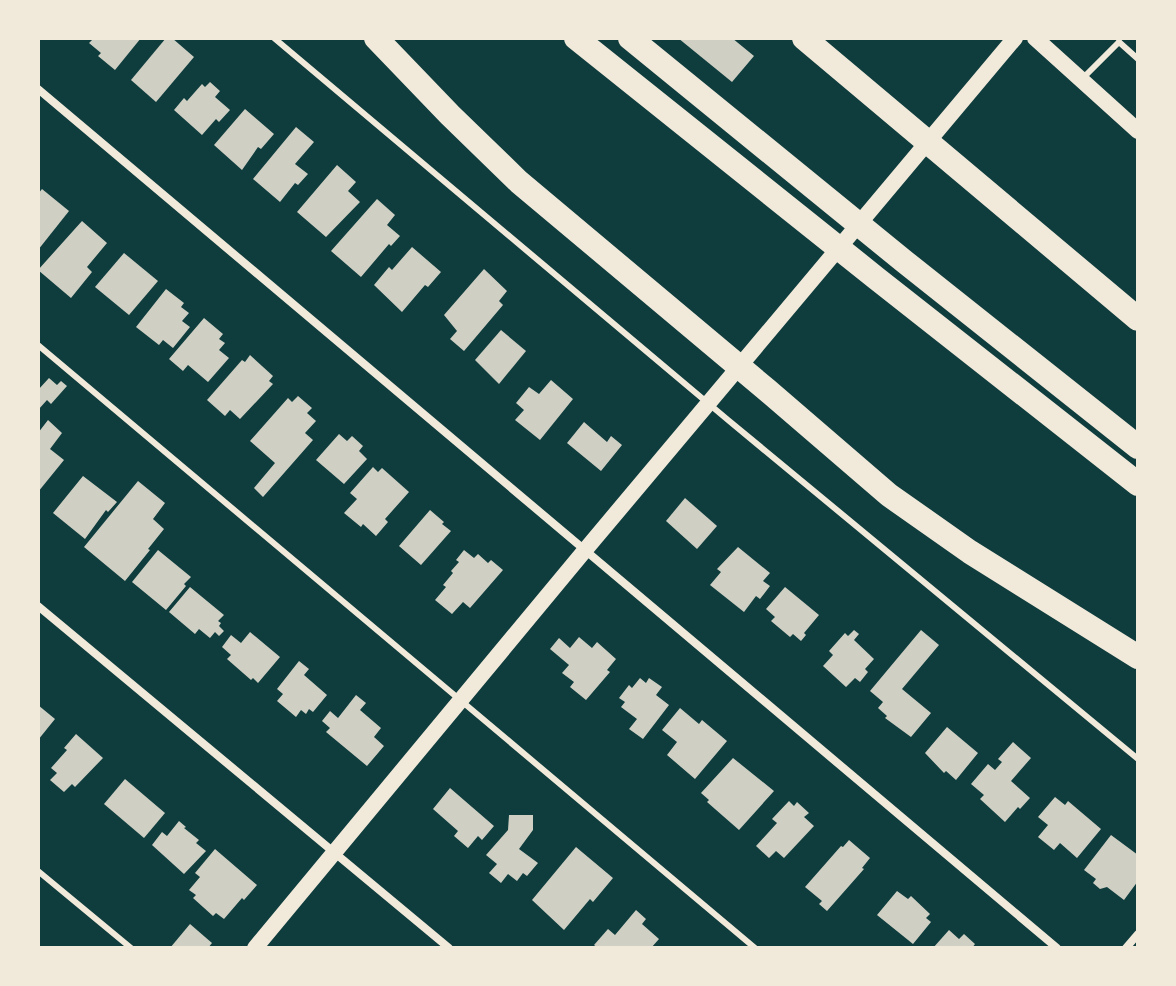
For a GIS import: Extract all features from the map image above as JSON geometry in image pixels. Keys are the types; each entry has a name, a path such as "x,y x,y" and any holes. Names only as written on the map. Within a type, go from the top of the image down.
{"highway":[{"path":"376,38 519,182 889,495 970,552 1138,657"},
{"path":"576,38 1138,484"},
{"path":"630,38 1138,447"},
{"path":"785,38 904,121"},
{"path":"804,38 1138,319"}],"main road":[{"path":"255,948 1015,38"},
{"path":"1035,38 1138,131"}],"street":[{"path":"38,89 1057,948"},
{"path":"38,606 449,948"},
{"path":"1126,948 1138,934"}],"lane":[{"path":"274,38 1138,759"},
{"path":"1081,79 1119,40 1138,59"},
{"path":"38,345 755,948"},
{"path":"38,871 131,948"}],"building":[{"path":"94,38 141,38 115,70 98,56 101,53 89,43"},
{"path":"166,38 172,38 194,57 156,102 131,80"},
{"path":"678,38 732,38 754,56 732,82"},
{"path":"210,82 220,91 215,97 230,110 219,122 216,119 202,135 174,110 202,84 205,87"},
{"path":"245,109 274,134 261,149 258,147 242,170 214,145"},
{"path":"296,127 314,142 295,164 308,174 298,185 295,183 280,202 253,179"},
{"path":"337,165 356,182 348,191 360,202 326,237 297,212"},
{"path":"42,189 69,211 38,250 38,194"},
{"path":"377,199 395,215 387,225 400,236 391,246 389,244 361,277 331,251"},
{"path":"82,221 107,243 87,267 92,272 71,298 38,270"},
{"path":"412,247 441,272 402,312 374,285"},
{"path":"124,253 158,281 129,315 95,287"},
{"path":"484,269 507,291 499,301 503,305 464,351 450,339 457,331 444,315"},
{"path":"166,289 184,303 181,307 189,313 182,321 190,327 173,348 163,340 159,345 136,327"},
{"path":"204,318 223,334 219,339 225,343 219,350 229,358 208,382 188,365 183,371 169,359"},
{"path":"501,330 526,351 499,384 475,360"},
{"path":"250,355 273,376 269,381 273,384 240,419 230,410 225,416 207,400"},
{"path":"49,378 57,385 61,381 67,386 51,404 47,400 38,410 38,390"},
{"path":"551,380 573,399 540,440 515,420 524,410 516,403 529,387 539,394"},
{"path":"298,396 312,408 307,413 316,421 305,433 313,440 263,497 254,488 275,463 250,441 288,398 292,402"},
{"path":"48,420 62,433 50,449 64,460 38,492 38,433"},
{"path":"584,422 607,442 611,436 622,445 601,471 567,443"},
{"path":"339,434 347,441 352,436 363,446 359,451 367,459 344,484 316,460"},
{"path":"373,467 378,472 382,468 409,492 385,519 388,522 376,536 344,513 357,499 350,493"},
{"path":"83,476 117,502 108,512 106,510 85,539 53,513"},
{"path":"138,481 165,503 153,519 164,529 125,581 84,547"},
{"path":"685,498 717,526 697,549 666,521"},
{"path":"430,510 451,531 421,565 399,546"},
{"path":"738,547 770,573 763,581 770,586 760,599 756,596 744,612 710,585 721,572 717,569"},
{"path":"158,550 191,577 166,610 132,582"},
{"path":"464,550 474,558 478,554 488,563 491,560 503,570 470,608 463,602 452,614 435,600 446,587 443,585 453,573 451,571 459,562 456,560"},
{"path":"190,587 224,615 218,621 224,631 219,636 215,632 210,638 199,629 195,634 169,612"},
{"path":"785,587 819,615 801,641 793,634 790,637 771,621 775,617 766,609"},
{"path":"854,630 859,634 854,640 874,659 865,669 868,672 860,682 855,678 846,687 823,666 833,655 829,651 845,633 848,636"},
{"path":"921,630 939,645 902,689 931,713 911,737 885,718 887,716 878,708 883,702 870,691"},
{"path":"250,632 280,657 258,683 227,659 231,655 222,647 231,635 241,643"},
{"path":"579,637 592,648 597,642 616,659 607,670 610,672 586,700 570,687 574,682 562,673 569,665 550,649 559,638 570,648"},
{"path":"299,661 309,669 304,675 327,695 313,712 309,709 306,714 301,710 296,717 277,701 283,694 277,689"},
{"path":"640,678 646,683 649,678 662,687 656,695 669,705 643,739 629,729 637,719 621,707 625,702 619,698 629,685 632,688"},
{"path":"356,695 366,703 360,710 381,728 374,737 384,746 367,766 326,732 330,728 322,721 330,711 338,718"},
{"path":"38,705 55,719 38,740"},
{"path":"680,708 699,724 702,720 727,741 695,779 667,755 677,742 662,730"},
{"path":"947,727 978,753 956,780 946,771 944,773 925,753"},
{"path":"76,734 103,758 75,787 72,784 64,792 50,780 57,773 51,768"},
{"path":"1013,742 1031,758 1011,781 1030,798 1005,822 980,799 984,795 971,784 988,764 995,770 1002,762 998,759"},
{"path":"733,758 774,791 739,830 701,793"},
{"path":"125,779 165,813 144,838 104,804"},
{"path":"450,788 494,826 482,840 478,836 468,848 454,836 458,831 433,809"},
{"path":"1055,797 1065,805 1068,801 1101,829 1077,858 1060,843 1054,850 1038,837 1048,825 1038,817"},
{"path":"789,801 794,806 797,802 809,813 804,817 814,826 784,858 776,851 769,858 756,846 777,823 772,819"},
{"path":"509,815 533,815 533,830 519,849 538,863 527,876 523,873 517,881 508,874 501,883 489,873 497,864 486,855 508,830"},
{"path":"179,821 206,851 184,874 152,845 162,832 167,836"},
{"path":"1111,835 1138,855 1138,881 1124,900 1107,887 1100,889 1093,883 1096,879 1084,870"},
{"path":"849,840 870,858 827,911 819,904 822,901 805,887"},
{"path":"576,847 613,878 564,930 532,900"},
{"path":"215,849 257,885 224,919 216,913 213,916 193,898 196,895 189,890 200,877 195,873"},
{"path":"897,891 908,899 911,896 930,914 926,918 931,922 913,944 877,915"},
{"path":"636,910 646,919 642,924 659,939 651,948 598,948 594,945 608,929 615,935"},
{"path":"190,924 212,943 208,948 170,948"},
{"path":"949,930 959,939 964,934 975,944 972,948 933,948"}]}
